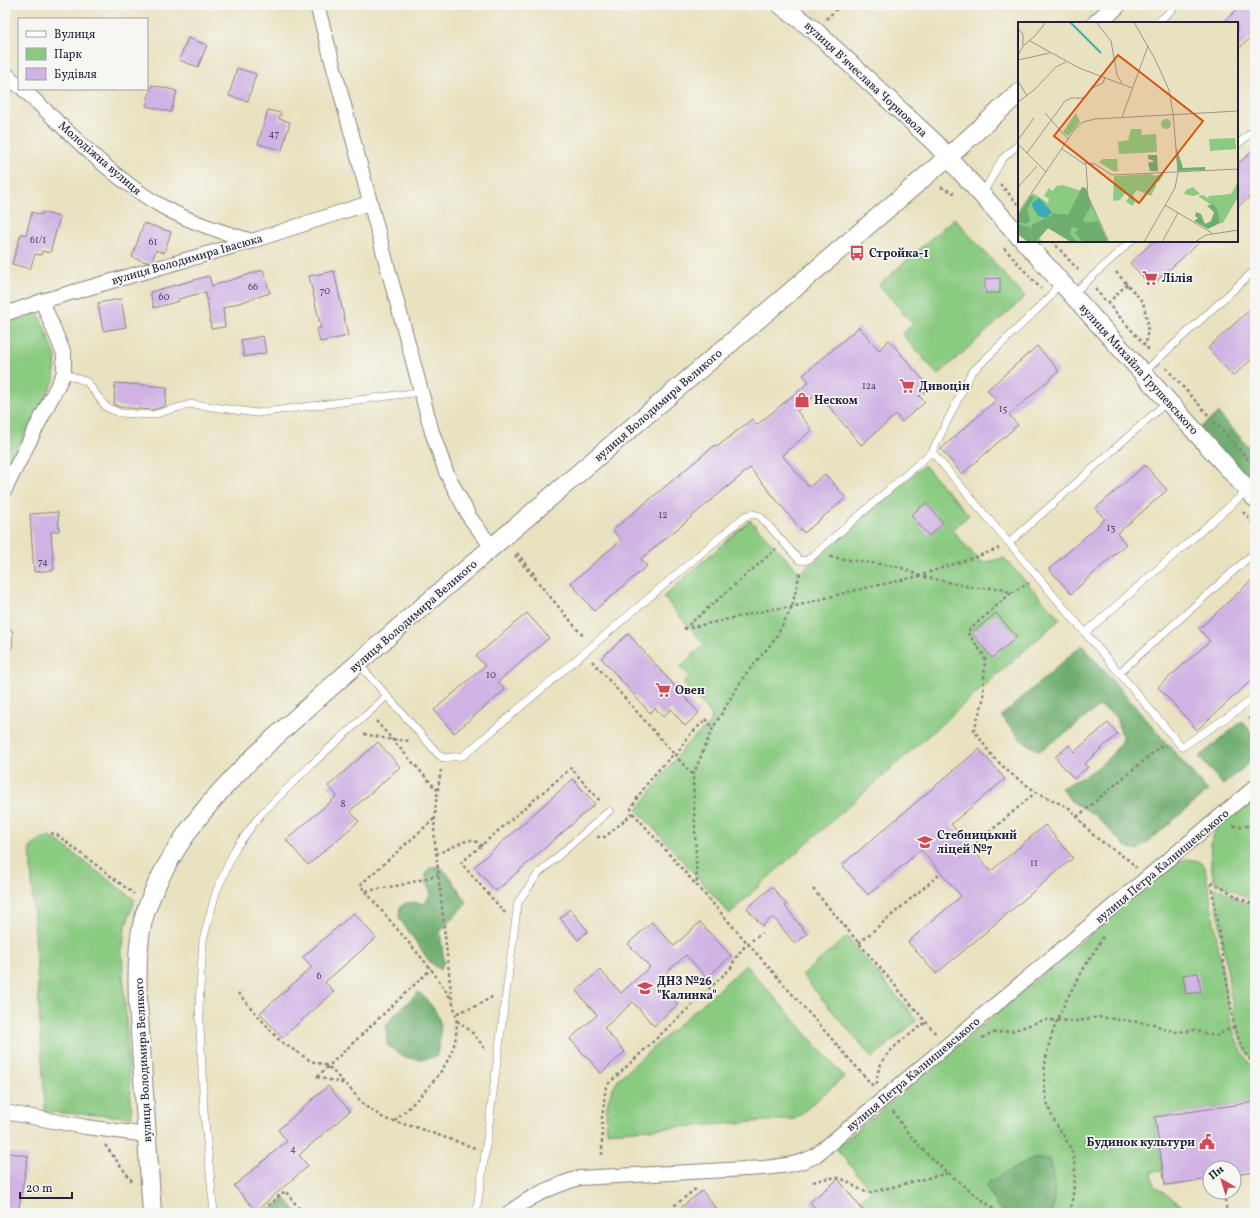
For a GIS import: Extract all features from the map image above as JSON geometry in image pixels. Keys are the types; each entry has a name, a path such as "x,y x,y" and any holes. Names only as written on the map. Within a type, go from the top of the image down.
{"street":[{"path":"317,5 420,392 446,472 470,518 492,547"},
{"name":"вулиця Вʼячеслава Чорновола","path":"781,5 814,30 948,157"},
{"path":"1098,22 1117,5"},
{"path":"5,73 18,85"},
{"name":"Молодіжна вулиця","path":"24,90 96,156 139,192 178,214 226,233 252,241"},
{"name":"вулиця Володимира Великого","path":"152,1213 137,975 141,930 148,905 177,848 219,792 249,761 358,662 948,157 1018,94"},
{"path":"948,157 1018,235"},
{"name":"вулиця Володимира Івасюка","path":"5,314 42,301 252,241 369,203"},
{"name":"вулиця Михайла Грушевського","path":"1025,242 1252,494"},
{"path":"5,489 64,373 64,354 42,301"},
{"path":"5,634 5,644"},
{"name":"вулиця Петра Калнишевського","path":"509,1213 520,1204 550,1187 579,1178 790,1166 815,1156 1255,787"},
{"path":"5,1112 86,1127 147,1135"}],"lane":[{"path":"1158,22 1177,5"},
{"path":"1238,144 1255,128"},
{"path":"982,195 1002,159 1018,145"},
{"path":"1072,295 1130,242"},
{"path":"1142,373 1255,270"},
{"path":"358,662 427,743 443,758 456,758 469,752 745,516 753,514 760,516 798,560 804,561 814,555 932,452 971,373 1050,298 1060,281"},
{"path":"64,373 87,382 106,407 120,413 152,415 191,404 257,413 420,392"},
{"path":"1009,543 1168,401"},
{"path":"932,452 1182,747 1241,708 1255,696"},
{"path":"1085,633 1252,494"},
{"path":"1119,672 1255,552"},
{"path":"214,1213 204,1112 199,1006 203,940 216,892 227,864 245,834 280,794 387,696"},
{"path":"476,1213 518,902 538,874 609,811"}],"path":[{"path":"992,175 1018,204"},
{"path":"1107,263 1143,302 1148,324 1146,346"},
{"path":"1108,303 1127,284"},
{"path":"784,542 684,629 773,609 792,607 852,591 920,576 944,566 982,556 1009,543"},
{"path":"516,554 592,647"},
{"path":"814,555 900,567 920,576 975,588 1001,588 1011,593"},
{"path":"698,887 693,775 713,728 744,676 775,639 792,607 800,573 798,560"},
{"path":"1039,578 1011,593 967,632 985,657 983,701 974,730 992,756 1010,773 1036,792 1069,808 1095,837 1130,861"},
{"path":"585,653 693,775"},
{"path":"369,713 438,790"},
{"path":"713,728 706,719 686,739 675,755 663,764 635,801 631,809 632,813 877,1091 878,1068 885,1056 926,1022"},
{"path":"347,732 393,740 427,743"},
{"path":"1077,817 1162,746 1182,747"},
{"path":"443,758 434,819 438,875 452,1001"},
{"path":"514,923 461,864 571,768 609,811"},
{"path":"971,848 1036,792"},
{"path":"586,832 596,837 605,837 632,813"},
{"path":"395,1121 436,1080 454,1048 457,1013 452,1001 431,969 360,885 434,819"},
{"path":"51,833 57,835 148,905"},
{"path":"436,854 448,851 470,840 477,842 482,846"},
{"path":"859,943 941,873"},
{"path":"365,891 401,885 438,875"},
{"path":"1255,905 1227,889 1211,883 1235,1026 1240,1044 1247,1057 1255,1065"},
{"path":"813,889 940,1039"},
{"path":"1070,1213 1076,1174 1073,1156 1069,1145 1053,1120 1044,1088 1044,1068 1057,1020 1074,985 1106,931"},
{"path":"602,1155 602,1118 606,1086 731,968 736,956 762,933"},
{"path":"346,1084 317,1077 431,969"},
{"path":"457,1013 476,1006 506,990"},
{"path":"238,993 280,1041 311,1060 328,1066 365,1106 375,1114 385,1119 463,1143 476,1149 484,1161"},
{"path":"980,1039 993,1033 1012,1031 1044,1020 1079,1021 1098,1017 1154,1024 1164,1029 1177,1032 1195,1030 1216,1036 1235,1026"},
{"path":"457,1021 468,1028 480,1041 496,1067"},
{"path":"891,1107 902,1126 948,1173 999,1213"},
{"path":"86,1127 102,1142 133,1184"},
{"path":"665,1213 719,1171"},
{"path":"813,1182 831,1176 842,1177 853,1186 868,1193 948,1173"},
{"path":"259,1213 285,1191 303,1213"},
{"path":"1225,1200 1227,1213"}],"green space":[{"path":"954,218 1025,297 938,375 902,334 913,324 879,285"},
{"path":"37,309 56,357 54,381 5,472 5,320"},
{"path":"1218,413 1255,454 1255,488 1200,428"},
{"path":"924,465 969,515 952,530 981,563 1004,558 1060,619 762,883 730,914 637,810 684,747 710,723 712,715 683,683 690,677 680,667 704,644 663,597 750,520 800,573"},
{"path":"1082,645 1208,791 1137,851 1125,846 1095,815 1071,801 1061,788 1096,768 1116,749 1123,739 1115,715 1100,706 1065,734 1039,751 1021,740 1001,716"},
{"path":"1242,721 1255,736 1255,758 1223,785 1199,757"},
{"path":"1255,794 1255,901 1214,881 1210,849 1212,838 1222,821"},
{"path":"49,837 56,840 135,900 125,928 122,955 132,1117 45,1112 30,848 42,838"},
{"path":"1187,859 1198,861 1205,867 1231,1022 1240,1047 1250,1064 1255,1069 1255,1102 1155,1117 1163,1171 1152,1172 1154,1186 1193,1213 1132,1213 1131,1210 1110,1213 870,1213 860,1200 871,1191 836,1148 1176,862"},
{"path":"440,866 451,878 467,903 440,932 444,962 440,970 430,962 399,918 400,907 406,903 412,902 425,904 431,892 426,884 426,873 430,868"},
{"path":"1214,887 1255,906 1255,1062 1249,1056 1242,1044 1235,1021"},
{"path":"847,937 917,1020 872,1058 802,975"},
{"path":"746,965 844,1077 795,1119 607,1132 607,1104 618,1079"},
{"path":"419,992 433,1007 440,1021 441,1029 436,1057 421,1059 410,1058 399,1054 387,1045 386,1025 397,1012"},
{"path":"1033,1159 1049,1159 1054,1186 1054,1206 1052,1213 1006,1213 998,1208 986,1186 990,1181"},
{"path":"285,1198 298,1213 267,1213"}],"building":[{"path":"1242,5 1255,5 1255,34 1238,49 1238,22 1223,22"},
{"path":"188,38 207,45 198,67 179,60"},
{"path":"237,68 256,74 248,101 229,96"},
{"path":"152,85 177,91 171,112 146,106"},
{"path":"268,110 281,113 279,119 290,122 282,150 258,144"},
{"path":"1255,149 1255,192 1238,207 1238,164"},
{"path":"32,212 41,215 42,212 60,217 50,253 42,251 41,255 35,254 30,269 12,264 21,234 26,235"},
{"path":"144,223 171,232 164,253 156,250 152,261 146,262 132,257"},
{"path":"1153,242 1200,242 1151,286 1130,263"},
{"path":"263,270 270,293 223,308 225,327 211,329 206,292 178,299 179,301 154,308 150,292 209,276 212,286"},
{"path":"334,271 348,336 320,342 317,329 321,328 309,276"},
{"path":"1000,278 1000,293 985,293 985,279"},
{"path":"121,299 126,327 103,331 98,303"},
{"path":"1255,305 1255,356 1233,376 1208,348"},
{"path":"859,327 879,350 889,340 930,388 919,396 925,402 902,422 896,415 861,445 818,393 797,411 812,430 782,455 809,487 825,474 846,498 804,533 750,468 641,559 647,566 594,611 571,583 621,540 613,530 715,445 717,447 752,419 757,425 809,382 803,375"},
{"path":"263,336 266,353 244,357 241,340"},
{"path":"1037,346 1059,371 1009,415 1018,425 962,474 941,449 996,400 987,390"},
{"path":"115,383 167,387 165,406 152,410 120,407 114,405"},
{"path":"1145,465 1167,490 1117,534 1126,544 1071,594 1049,569 1105,519 1095,509"},
{"path":"926,503 943,523 929,536 911,515"},
{"path":"58,512 59,531 51,532 54,570 34,572 30,514"},
{"path":"1255,577 1255,677 1197,730 1158,687 1210,641 1199,629"},
{"path":"527,613 549,638 498,682 505,690 454,733 434,710 485,666 476,656"},
{"path":"996,613 1017,637 992,658 972,633"},
{"path":"628,634 699,713 685,726 671,709 663,717 655,708 650,713 601,658"},
{"path":"1108,723 1118,734 1084,764 1088,767 1074,779 1055,757 1069,745 1074,752"},
{"path":"378,742 400,767 350,811 359,821 308,865 286,840 337,796 328,786"},
{"path":"979,749 1005,779 951,824 991,871 1045,825 1073,858 936,974 908,942 961,896 921,850 868,895 842,865"},
{"path":"573,779 595,804 496,891 474,867"},
{"path":"772,887 787,905 785,906 807,934 795,944 773,917 762,926 747,908"},
{"path":"570,909 588,931 578,940 560,918"},
{"path":"354,913 376,938 325,982 334,992 282,1038 260,1013 312,967 303,957"},
{"path":"652,922 674,946 700,922 731,956 707,978 686,955 657,981 678,1004 654,1026 633,1002 604,1028 625,1052 601,1073 570,1039 597,1015 576,991 600,970 621,993 650,967 628,944"},
{"path":"1198,973 1201,992 1186,994 1183,975"},
{"path":"328,1086 350,1111 299,1155 308,1166 256,1211 234,1186 287,1141 278,1130"},
{"name":"Будинок культури","path":"1255,1102 1255,1172 1242,1174 1242,1160 1202,1160 1202,1180 1165,1185 1155,1117"},
{"path":"5,1152 28,1156 18,1212 5,1209"},
{"path":"838,1179 865,1213 819,1213 810,1202"},
{"path":"702,1191 720,1213 674,1213"}],"place":[{"name":"Стройка-1","path":"857,253"},
{"name":"Лілія","path":"1150,278"},
{"name":"Дивоцін","path":"907,386"},
{"name":"Неском","path":"802,400"},
{"name":"Овен","path":"663,690"},
{"name":"Стебницький ліцей №7","path":"925,842"},
{"name":"ДНЗ №26 \"Калинка\"","path":"645,988"},
{"name":"Будинок культури","path":"1207,1142"}]}
